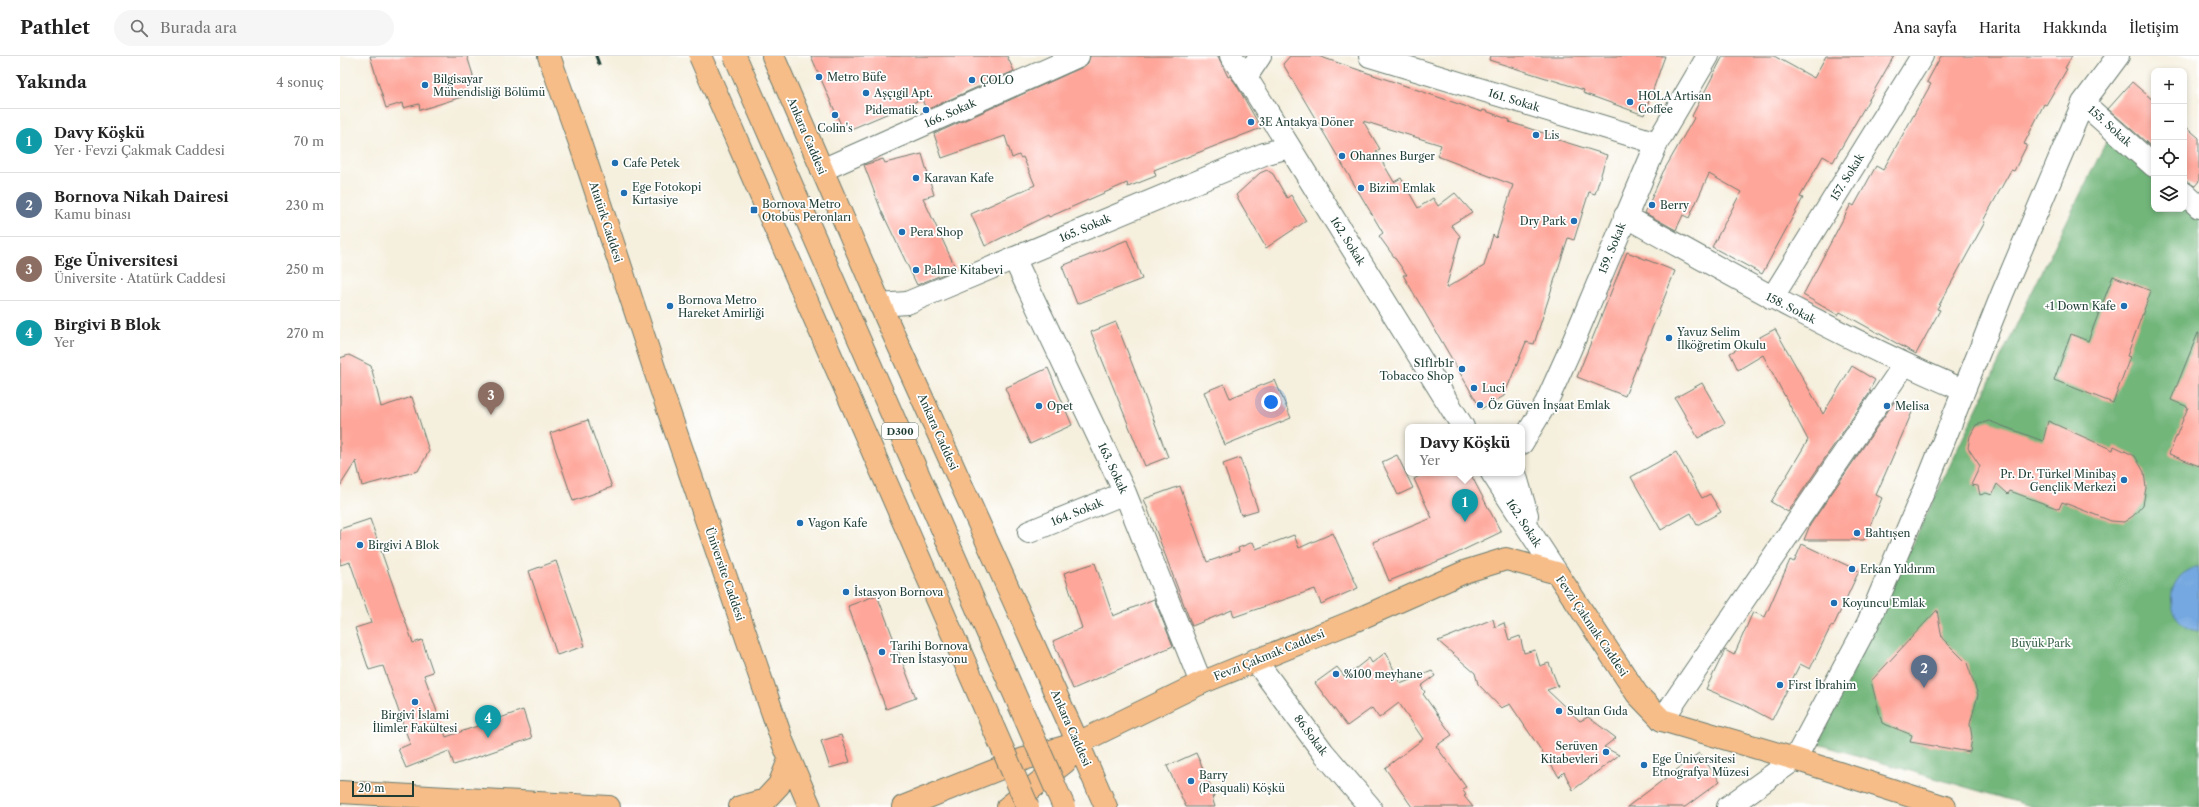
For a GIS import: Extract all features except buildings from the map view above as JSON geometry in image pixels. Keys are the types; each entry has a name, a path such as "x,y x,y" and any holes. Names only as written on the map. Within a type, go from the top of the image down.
{"main road":[{"name":"Atatürk Caddesi","path":"549,56 580,143 662,389"},
{"name":"D300","path":"700,56 1028,807"},
{"name":"D300","path":"735,56 1064,807"},
{"name":"Ankara Caddesi","path":"773,56 880,305 1106,807"},
{"name":"Üniversite Caddesi","path":"662,389 789,760 810,807"},
{"name":"Fevzi Çakmak Caddesi","path":"903,807 1024,759 1078,743 1201,683 1354,621 1467,571 1506,559 1557,574 1592,624 1637,694 1662,720 1795,759 1945,807"},
{"path":"1008,807 1065,762 1078,743"},
{"path":"740,807 765,800 779,785 789,760"},
{"path":"340,792 609,807"}],"street":[{"name":"166. Sokak","path":"822,170 1078,56"},
{"name":"162. Sokak","path":"1231,56 1246,77 1461,424"},
{"path":"1246,77 1260,56"},
{"name":"161. Sokak","path":"1370,56 1658,143"},
{"name":"159. Sokak","path":"1525,438 1546,403 1625,216 1658,143 1708,56"},
{"name":"157. Sokak","path":"1772,298 1922,56"},
{"path":"1728,807 1795,759 1868,623 1929,478 1963,390 2084,102 2118,56"},
{"name":"155. Sokak","path":"2084,102 2151,163"},
{"name":"165. Sokak","path":"880,305 906,303 1264,154 1289,147"},
{"path":"2187,196 2199,207"},
{"name":"158. Sokak","path":"1625,216 1772,298 1904,365 1963,390"},
{"name":"163. Sokak","path":"1014,258 1125,493 1201,683"},
{"path":"1662,720 1904,365"},
{"name":"162. Sokak","path":"1494,476 1557,574"},
{"path":"1516,476 1533,537"},
{"name":"164. Sokak","path":"1029,532 1125,493"},
{"name":"86.Sokak","path":"1255,660 1323,752 1370,807"}],"green space":[{"name":"Büyük Park","path":"2110,134 2151,171 2151,212 2187,212 2187,205 2199,216 2199,807 2034,807 1818,744 2031,294"}],"water":[{"path":"2199,567 2199,631 2183,625 2174,611 2172,603 2174,587 2178,579 2184,573"}],"railway":[{"path":"596,56 599,64"}],"place":[{"name":"Metro Büfe","path":"819,77"},
{"name":"ÇOLO","path":"972,80"},
{"name":"Bilgisayar Mühendisliği Bölümü","path":"425,85"},
{"name":"Aşçıgil Apt.","path":"866,93"},
{"name":"HOLA Artisan Coffee","path":"1630,102"},
{"name":"Pidematik","path":"926,110"},
{"name":"Colin's","path":"835,115"},
{"name":"3E Antakya Döner","path":"1251,122"},
{"name":"Lis","path":"1536,135"},
{"name":"Ohannes Burger","path":"1342,156"},
{"name":"Cafe Petek","path":"615,163"},
{"name":"Karavan Kafe","path":"916,178"},
{"name":"Bizim Emlak","path":"1361,188"},
{"name":"Ege Fotokopi Kırtasiye","path":"624,193"},
{"name":"Berry","path":"1652,205"},
{"name":"Bornova Metro Otobüs Peronları","path":"754,210"},
{"name":"Dry Park","path":"1574,221"},
{"name":"Pera Shop","path":"902,232"},
{"name":"Palme Kitabevi","path":"916,270"},
{"name":"Bornova Metro Hareket Amirliği","path":"670,306"},
{"name":"+1 Down Kafe","path":"2124,306"},
{"name":"Yavuz Selim İlköğretim Okulu","path":"1669,338"},
{"name":"S1f1rb1r Tobacco Shop","path":"1462,369"},
{"name":"Luci","path":"1474,388"},
{"name":"Öz Güven İnşaat Emlak","path":"1480,405"},
{"name":"Opet","path":"1039,406"},
{"name":"Melisa","path":"1887,406"},
{"name":"Ege Üniversitesi","path":"491,415"},
{"name":"Pr. Dr. Türkel Minibaş Gençlik Merkezi","path":"2124,480"},
{"name":"Davy Köşkü","path":"1465,522"},
{"name":"Vagon Kafe","path":"800,523"},
{"name":"Bahtışen","path":"1857,533"},
{"name":"Birgivi A Blok","path":"360,545"},
{"name":"Erkan Yıldırım","path":"1852,569"},
{"name":"İstasyon Bornova","path":"846,592"},
{"name":"Koyuncu Emlak","path":"1834,603"},
{"name":"Tarihi Bornova Tren İstasyonu","path":"882,652"},
{"name":"%100 meyhane","path":"1336,674"},
{"name":"First İbrahim","path":"1780,685"},
{"name":"Bornova Nikah Dairesi","path":"1924,688"},
{"name":"Birgivî İslami İlimler Fakültesi","path":"415,702"},
{"name":"Sultan Gıda","path":"1559,711"},
{"name":"Birgivi B Blok","path":"488,738"},
{"name":"Serüven Kitabevleri","path":"1606,752"},
{"name":"Ege Üniversitesi Etnografya Müzesi","path":"1644,765"},
{"name":"Barry (Pasquali) Köşkü","path":"1191,781"}]}
